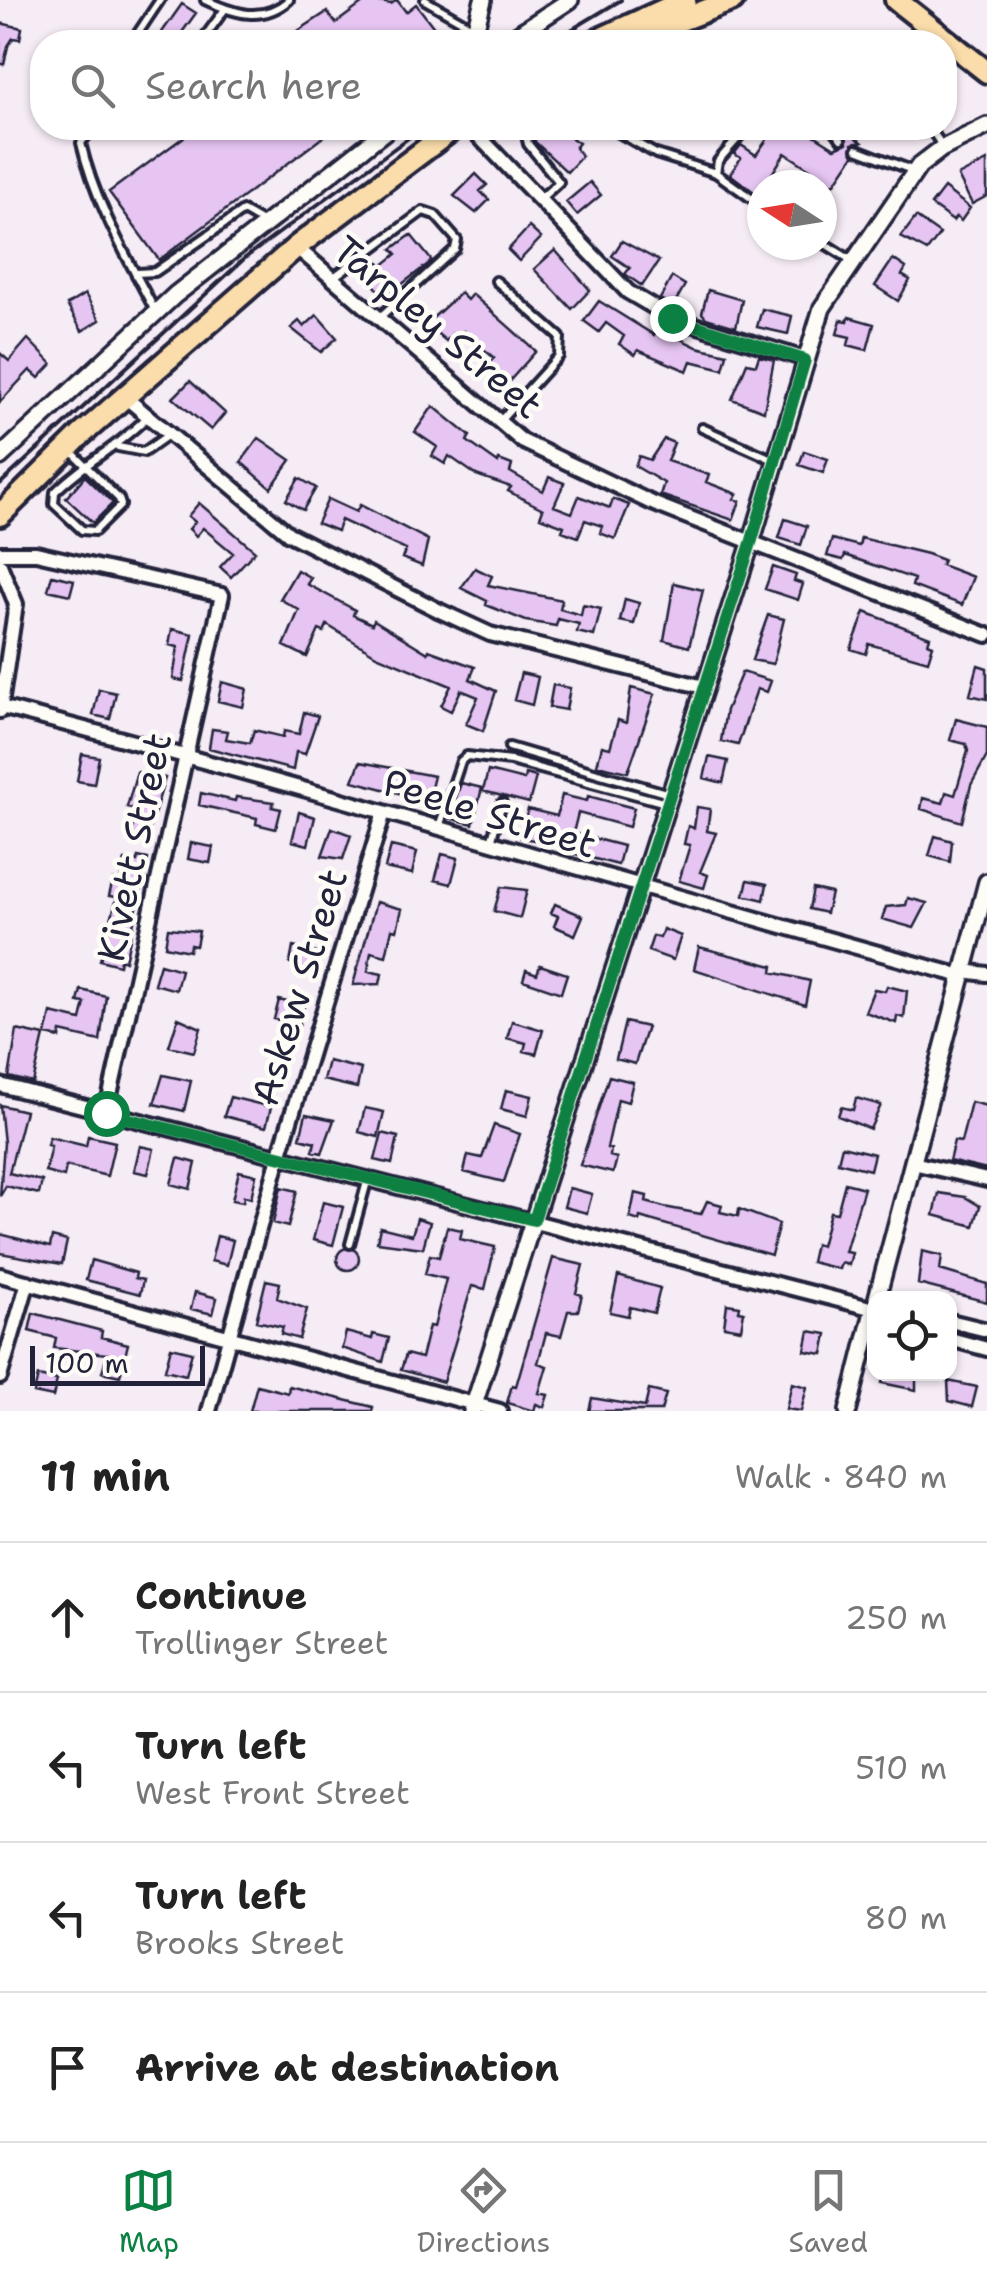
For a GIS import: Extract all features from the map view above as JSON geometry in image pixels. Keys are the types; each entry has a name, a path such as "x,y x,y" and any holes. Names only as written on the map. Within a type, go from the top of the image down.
{"main road":[{"path":"619,30 685,0"},
{"path":"655,30 733,0"},
{"path":"896,0 934,30"},
{"path":"957,48 987,72"},
{"path":"0,515 68,448 296,247 438,140"}],"street":[{"path":"476,30 484,0"},
{"path":"524,30 570,0"},
{"path":"473,1407 752,540 822,308 915,171 944,148 987,126"},
{"path":"0,457 156,312 373,140"},
{"path":"482,140 620,285 656,310 805,360"},
{"name":"Tarpley Street","path":"296,247 522,441 652,503 987,635"},
{"path":"125,398 288,534 464,623 490,634 704,687"},
{"name":"Kivett Street","path":"0,552 36,553 222,595 106,1113"},
{"path":"0,565 16,604 1,704"},
{"name":"Peele Street","path":"1,704 640,888 963,973 987,974"},
{"name":"Askew Street","path":"209,1411 279,1157 384,812"},
{"path":"879,1291 987,882"},
{"path":"0,1086 867,1307"},
{"path":"913,1163 987,1180"},
{"path":"0,1275 473,1407 500,1411"},
{"path":"0,1377 28,1282"},
{"path":"957,1323 987,1330"},
{"path":"848,1411 867,1336"},
{"path":"957,1342 987,1350"}],"lane":[{"path":"140,30 160,0"},
{"path":"206,0 225,9 263,16 290,0"},
{"path":"426,0 467,30"},
{"path":"210,30 225,9"},
{"path":"83,140 86,164 124,255 138,273 156,312"},
{"path":"527,140 559,182 538,200"},
{"path":"631,140 656,154 716,174 747,196"},
{"path":"716,174 718,161 736,140"},
{"path":"938,140 944,148"},
{"path":"858,149 915,171"},
{"path":"138,273 154,272 243,211 264,223"},
{"path":"333,278 423,211 435,215 456,240 455,249 380,317"},
{"path":"837,251 851,260"},
{"path":"496,280 560,337 558,356 499,422"},
{"path":"68,448 83,464 122,505 102,526 90,532 54,504 53,498 83,464 118,447 147,417"},
{"path":"702,428 775,460"},
{"path":"118,447 144,452 168,435"},
{"path":"509,747 668,799"},
{"path":"439,828 461,761 467,756 511,761 668,799"},
{"path":"491,843 502,804"},
{"path":"350,1244 368,1178"}],"building":[{"path":"367,0 391,4 397,0 406,12 416,4 436,30 299,30 327,12 336,23"},
{"path":"182,4 196,13 184,30 164,30"},
{"path":"0,23 22,28 20,39 13,38 8,46 4,64 0,64"},
{"path":"180,140 319,140 159,260 109,192"},
{"path":"575,140 582,156 567,172 534,141"},
{"path":"767,140 822,140 835,148 847,140 862,142 852,144 854,155 837,180 837,170 811,170 785,153 774,170 747,170 747,187 730,174 741,158 734,154 741,145 756,155"},
{"path":"987,161 987,196 972,204 958,176"},
{"path":"476,174 487,185 480,191 489,200 476,213 454,196"},
{"path":"590,182 601,195 577,215 566,202"},
{"path":"944,188 970,208 961,221 956,217 953,221 931,205"},
{"path":"916,217 940,234 927,251 901,237"},
{"path":"529,227 541,238 519,261 508,250"},
{"path":"411,235 432,261 384,298 362,268 376,258 382,266 397,254 392,249"},
{"path":"622,241 659,261 642,286 625,274 630,268 612,256"},
{"path":"555,250 590,290 572,309 534,269"},
{"path":"893,259 906,268 902,275 910,280 898,301 875,286"},
{"path":"672,277 685,285 673,306 660,299"},
{"path":"708,290 742,300 736,327 706,318 702,313"},
{"path":"460,293 467,300 472,294 536,351 505,386 488,364 494,358 464,331 457,340 452,334 446,341 426,324"},
{"path":"85,294 100,320 82,331 67,305"},
{"path":"599,301 654,335 658,328 697,347 727,354 723,369 691,361 687,371 638,350 635,355 619,344 624,336 606,323 599,332 584,321"},
{"path":"762,309 792,316 788,334 757,327"},
{"path":"317,315 337,338 321,352 291,328 299,321 304,327"},
{"path":"849,317 874,324 867,350 848,345 850,337 837,334 841,320 848,321"},
{"path":"28,339 52,364 39,378 30,370 0,402 0,353 9,361"},
{"path":"759,356 774,360 764,411 732,399 747,363 756,365"},
{"path":"190,381 225,413 211,430 173,398"},
{"path":"433,406 470,436 467,441 498,463 499,460 512,465 510,472 543,491 549,477 564,483 554,506 572,513 579,496 610,508 613,499 629,505 615,539 600,533 602,526 585,520 578,537 562,531 564,526 540,517 543,509 508,491 511,487 476,475 449,456 445,464 432,456 437,447 415,432"},
{"path":"259,438 291,460 271,488 241,462"},
{"path":"664,439 674,443 667,461 709,475 706,482 737,494 734,499 740,501 733,520 660,495 664,483 635,466 639,456 650,460"},
{"path":"804,451 828,459 823,473 799,465"},
{"path":"85,476 113,503 93,523 66,498"},
{"path":"299,478 316,488 303,510 286,500"},
{"path":"328,499 356,512 360,505 428,540 422,566 402,558 406,550 341,520 337,531 317,523"},
{"path":"199,503 255,551 231,577 220,567 233,553 203,528 196,536 189,529 195,522 188,516"},
{"path":"785,519 807,526 801,545 779,538"},
{"path":"861,538 927,554 943,560 941,565 973,577 962,605 912,586 914,579 845,555 843,560 827,556 832,539 859,546"},
{"path":"773,567 796,575 794,581 803,584 798,600 765,589"},
{"path":"475,568 492,576 488,585 562,600 560,609 581,615 583,605 601,609 594,636 577,632 579,624 558,619 556,626 526,621 486,605 487,601 461,588"},
{"path":"297,570 311,578 307,584 355,610 353,615 372,624 374,620 428,653 429,650 475,667 470,679 496,691 483,731 466,724 478,697 461,690 451,711 441,706 451,686 376,655 327,625 324,632 319,630 307,657 284,646 299,610 280,599"},
{"path":"52,575 74,580 70,595 48,590"},
{"path":"674,583 703,590 689,647 664,640"},
{"path":"625,599 639,603 634,624 620,621"},
{"path":"865,612 930,637 928,643 933,645 928,661 869,644 866,654 851,649"},
{"path":"768,615 784,619 773,664 752,660"},
{"path":"172,629 193,634 183,681 173,679 178,647 169,645"},
{"path":"978,665 987,668 987,699 970,695"},
{"path":"742,672 771,681 767,692 757,689 738,745 721,741 726,710"},
{"path":"521,673 538,677 532,705 514,700"},
{"path":"222,682 247,689 243,707 218,701"},
{"path":"553,685 570,688 566,710 549,707"},
{"path":"631,688 655,694 628,772 597,765 602,746 610,748 618,720 626,723"},
{"path":"99,689 116,693 110,719 93,715"},
{"path":"304,712 318,716 305,754 296,752 293,770 209,748 212,729 228,731 226,739 250,743 254,730 283,737 284,731 299,734"},
{"path":"956,719 987,727 987,756 971,785 962,822 921,809 923,798 943,803 946,792 955,795 968,751 966,744 950,740"},
{"path":"82,754 99,757 94,784 77,781"},
{"path":"709,757 728,761 723,783 704,778"},
{"path":"360,762 434,776 426,808 405,802 406,795 353,781"},
{"path":"488,771 524,780 525,774 536,777 529,803 483,791"},
{"path":"137,772 165,778 145,845 129,841 136,809 127,807"},
{"path":"461,783 482,788 473,824 449,818"},
{"path":"201,793 235,801 236,797 274,802 272,807 281,809 276,829 256,824 257,818 199,805"},
{"path":"562,795 587,801 588,796 634,808 629,827 578,813 573,833 623,846 618,865 572,853 574,846 521,838 528,809 557,816"},
{"path":"697,807 710,809 707,831 716,833 700,872 708,875 704,888 679,881 690,845 684,844 688,826 694,828"},
{"path":"299,812 315,817 308,845 292,841"},
{"path":"332,828 351,835 343,859 322,856"},
{"path":"935,836 952,841 950,862 929,856"},
{"path":"191,843 213,847 210,863 188,859"},
{"path":"391,846 417,852 412,874 385,868"},
{"path":"442,854 458,858 451,884 435,880"},
{"path":"138,857 148,859 125,961 120,959 119,965 100,960 117,897 109,896 113,880 120,881 125,860 137,862"},
{"path":"748,880 767,884 764,900 744,895"},
{"path":"501,887 527,890 520,918 494,911"},
{"path":"813,889 831,893 826,913 809,909"},
{"path":"908,898 927,903 914,928 882,919 886,907 906,905"},
{"path":"376,902 402,909 397,930 392,929 386,956 371,952 368,971 382,974 380,984 353,985"},
{"path":"555,904 583,916 575,935 554,926 558,916 551,913"},
{"path":"168,928 199,931 196,946 190,945 189,951 165,946"},
{"path":"663,929 681,936 673,960 648,951 653,936 660,938"},
{"path":"293,947 320,954 315,974 290,963"},
{"path":"699,947 773,966 772,972 810,981 805,1005 694,969"},
{"path":"160,964 181,970 176,990 154,984"},
{"path":"540,965 567,974 561,993 523,980 526,970 537,974"},
{"path":"887,986 907,991 904,1018 897,1016 896,1023 865,1012 874,989 885,991"},
{"path":"81,990 106,996 100,1041 61,1032 60,1038 46,1035 51,1013 81,1020 85,1003 78,1002"},
{"path":"279,1000 304,1006 299,1025 274,1019"},
{"path":"178,1018 201,1028 194,1052 169,1046"},
{"path":"512,1021 543,1030 536,1054 524,1051 526,1043 507,1038"},
{"path":"625,1022 647,1027 635,1064 616,1059"},
{"path":"17,1030 44,1036 33,1083 9,1077"},
{"path":"328,1061 361,1069 357,1088 323,1080"},
{"path":"163,1075 191,1081 184,1111 154,1104"},
{"path":"609,1076 633,1082 628,1102 618,1099 607,1148 611,1149 610,1156 617,1158 613,1173 580,1165"},
{"path":"506,1090 532,1096 527,1116 501,1109"},
{"path":"230,1097 271,1107 266,1127 224,1116"},
{"path":"856,1098 881,1105 870,1129 838,1116 841,1107 853,1110"},
{"path":"971,1102 987,1106 987,1170 949,1161 954,1141 961,1142"},
{"path":"0,1105 25,1111 9,1173 42,1181 39,1194 6,1186 0,1196 4,1143"},
{"path":"365,1108 384,1112 378,1137 359,1132"},
{"path":"306,1114 334,1120 322,1153 313,1151 315,1142 300,1138"},
{"path":"494,1125 520,1134 504,1182 464,1172 468,1155 482,1158"},
{"path":"382,1133 398,1137 392,1164 375,1160"},
{"path":"88,1136 115,1142 107,1176 66,1166 64,1177 45,1172 51,1146 47,1145 49,1137 86,1146"},
{"path":"140,1146 154,1149 148,1174 134,1171"},
{"path":"842,1146 874,1154 870,1170 838,1162"},
{"path":"178,1158 196,1163 190,1189 171,1184"},
{"path":"239,1171 256,1175 251,1198 244,1196 243,1202 232,1200"},
{"path":"845,1183 864,1188 845,1252 852,1253 849,1265 841,1263 839,1269 811,1262 815,1244 821,1246 830,1212 837,1213"},
{"path":"281,1187 297,1191 288,1227 273,1223"},
{"path":"569,1188 592,1194 587,1213 564,1207"},
{"path":"635,1193 647,1196 646,1202 664,1207 701,1214 707,1201 722,1205 720,1212 738,1216 739,1209 779,1224 771,1255 640,1217 639,1221 630,1218"},
{"path":"939,1193 965,1197 980,1206 974,1226 934,1215"},
{"path":"323,1202 343,1207 333,1245 313,1240"},
{"path":"417,1218 430,1222 423,1248 377,1242 380,1227 412,1235"},
{"path":"447,1227 462,1230 460,1239 495,1247 485,1289 472,1286 443,1382 401,1370 406,1354 421,1358 429,1326 434,1327 446,1279 425,1274 430,1255 439,1257"},
{"path":"0,1234 50,1247 52,1237 67,1241 62,1264 0,1253"},
{"path":"217,1236 233,1240 227,1265 211,1261"},
{"path":"344,1248 352,1248 359,1259 352,1270 344,1270 337,1263 337,1255"},
{"path":"922,1251 942,1256 940,1270 987,1284 987,1302 957,1291 918,1284"},
{"path":"553,1258 583,1265 576,1293 582,1295 578,1311 568,1311 561,1336 546,1333 538,1363 547,1366 539,1393 548,1395 544,1407 536,1404 534,1411 507,1403 512,1385 516,1386"},
{"path":"91,1260 136,1273 135,1278 143,1280 140,1294 86,1280"},
{"path":"618,1276 660,1288 654,1313 630,1307 628,1316 610,1312"},
{"path":"266,1280 280,1283 277,1298 307,1309 299,1339 281,1334 283,1327 256,1321"},
{"path":"195,1292 217,1298 213,1314 191,1309"},
{"path":"727,1304 740,1306 739,1311 744,1312 741,1329 724,1326"},
{"path":"33,1313 102,1331 101,1337 128,1344 120,1376 102,1372 107,1354 54,1348 56,1338 29,1331"},
{"path":"809,1331 827,1334 823,1354 805,1351"},
{"path":"346,1332 372,1339 373,1334 389,1338 383,1362 342,1348"},
{"path":"171,1347 192,1352 186,1375 165,1370"},
{"path":"38,1376 57,1380 53,1397 34,1393"},
{"path":"916,1381 916,1390 882,1383"},
{"path":"948,1381 977,1387 972,1407 949,1401"},
{"path":"792,1383 807,1387 801,1411 786,1409"},
{"path":"257,1385 288,1393 289,1386 373,1407 372,1411 250,1411"},
{"path":"649,1390 666,1394 661,1411 589,1411 592,1398 645,1407"}],"railway":[{"path":"571,30 621,0"},
{"path":"0,484 245,258 406,140"}],"route":[{"path":"106,1113 534,1220 752,540 805,360 672,318"}]}
